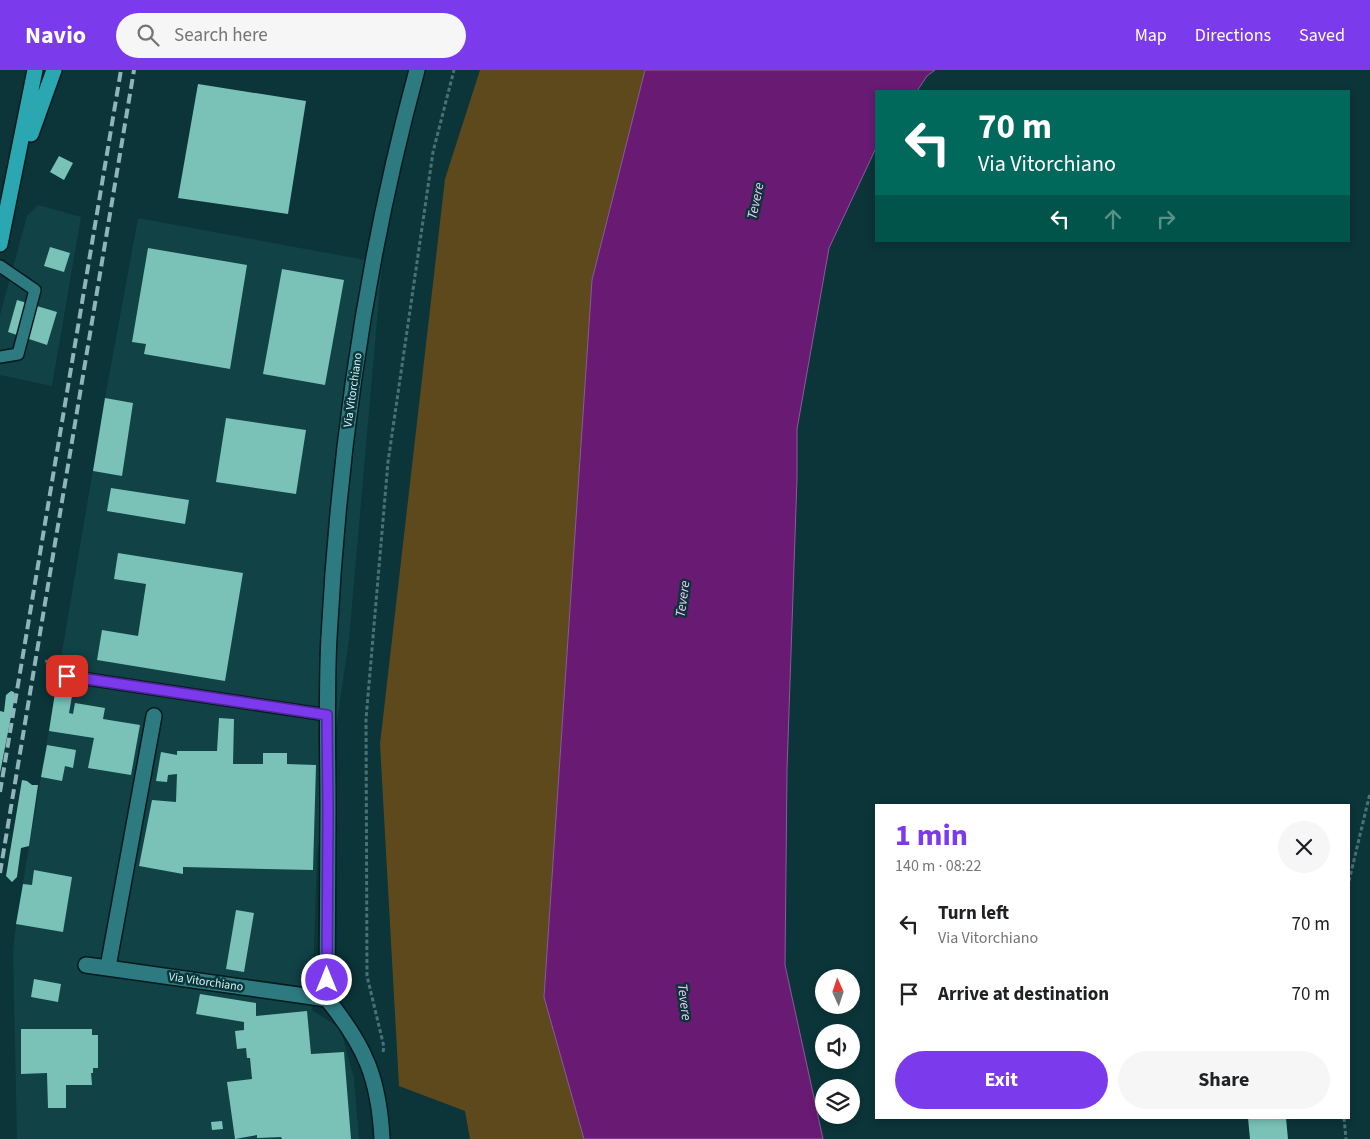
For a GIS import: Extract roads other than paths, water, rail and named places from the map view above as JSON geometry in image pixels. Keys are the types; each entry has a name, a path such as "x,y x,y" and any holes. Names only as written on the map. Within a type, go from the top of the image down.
{"highway":[{"path":"0,244 35,70"},
{"path":"12,188 54,70"}],"street":[{"name":"Via Vitorchiano","path":"86,964 327,999 327,715 332,586 344,464 360,342 390,178 417,70"},
{"path":"108,967 154,716"},
{"path":"327,999 353,1033 374,1078 380,1109 382,1139"}],"lane":[{"path":"0,266 35,290 18,354 0,357"},
{"path":"67,676 327,715"}],"water":[{"name":"Tevere","path":"645,70 935,70 927,76 918,90 875,90 875,150 829,248 797,429 787,770 785,965 815,1102 815,1124 820,1124 823,1139 584,1139 544,997 592,280"}],"railway":[{"path":"0,792 121,70"},
{"path":"0,873 134,70"}]}
